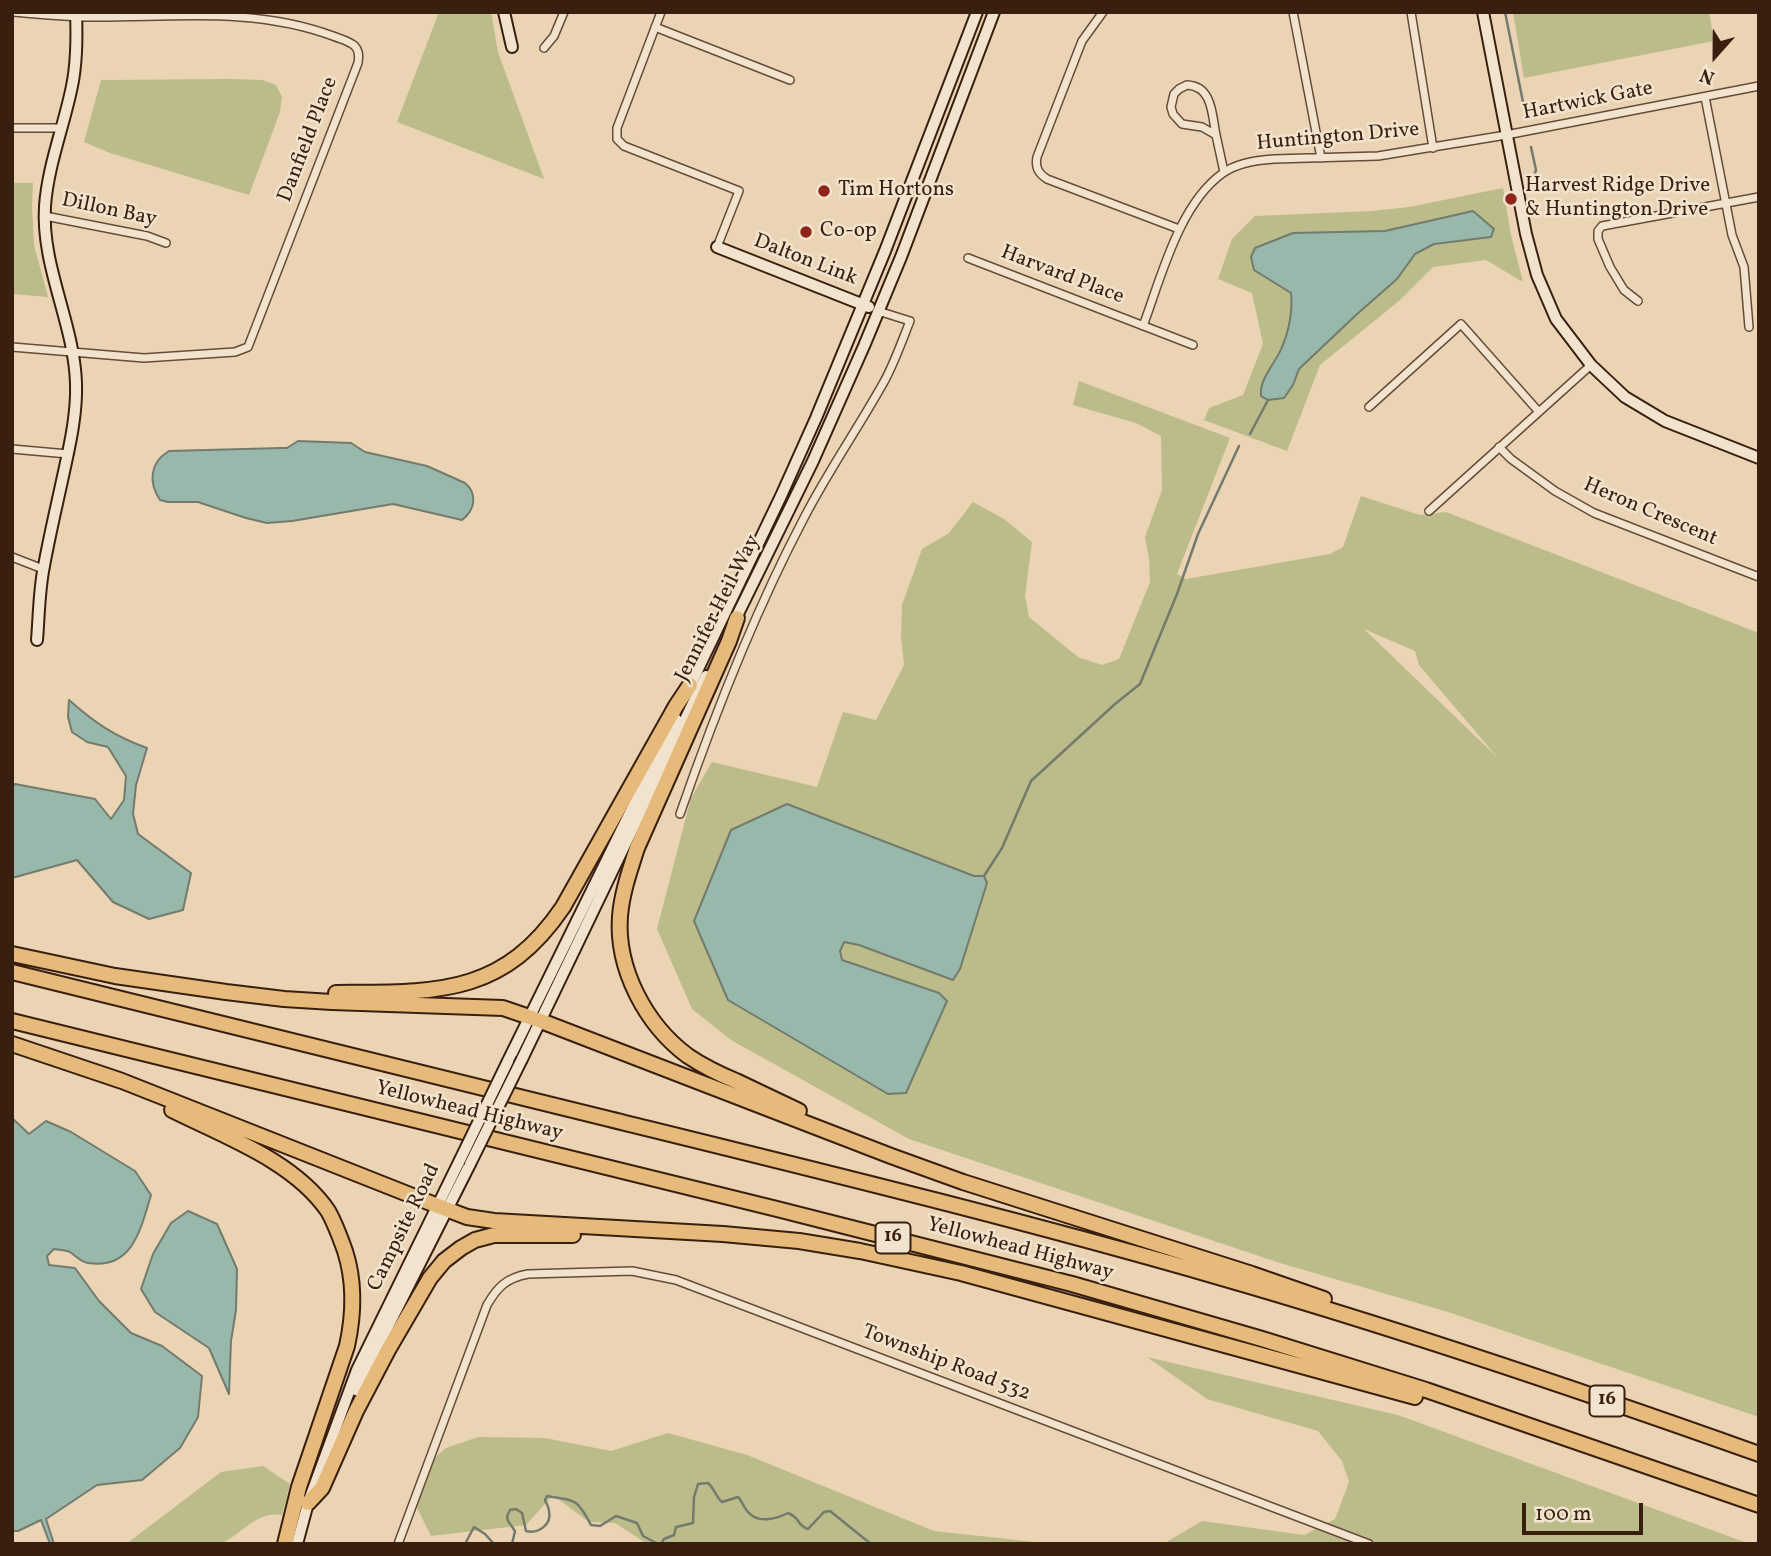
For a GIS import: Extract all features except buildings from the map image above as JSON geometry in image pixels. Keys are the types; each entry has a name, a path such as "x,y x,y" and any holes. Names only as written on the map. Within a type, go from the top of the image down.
{"highway":[{"path":"737,618 631,867 620,918 626,967 636,993 652,1021 688,1056 709,1069 834,1128 859,1144"},
{"path":"226,992 428,991 462,985 499,969 531,947 563,906 690,685"},
{"path":"12,954 115,976 284,999 503,1007 963,1182 1265,1278 1350,1308 1388,1329"},
{"name":"Yellowhead Highway","path":"12,972 923,1196 1117,1248 1388,1329 1759,1454"},
{"name":"Yellowhead Highway","path":"12,1021 993,1264 1262,1339 1482,1409 1759,1505"},
{"path":"12,1044 122,1081 467,1216 494,1222 723,1234 799,1241 860,1251 961,1273 1452,1406 1482,1409"},
{"path":"122,1081 156,1102 284,1167 312,1191 328,1212 340,1236 349,1263 353,1289 351,1328 299,1488 285,1544"},
{"path":"308,1503 322,1488 356,1411 387,1350 425,1285 439,1265 455,1252 475,1240 494,1236 681,1232"}],"main road":[{"path":"505,12 512,47"},
{"name":"Jennifer Heil Way","path":"465,1163 522,1059 535,1019 781,496 863,304 977,12"},
{"name":"Jennifer Heil Way","path":"535,1019 813,461 878,310 994,12"},
{"path":"1483,12 1526,234 1537,275 1556,319 1591,365 1625,397 1654,416 1759,458"},
{"path":"37,640 43,569 74,420 76,385 73,352 48,251 45,215 48,184 74,76 77,49 76,15"},
{"name":"Dalton Link","path":"717,247 878,310"},
{"name":"Campsite Road","path":"297,1544 308,1503 357,1370 465,1163 508,1061 535,1019"}],"street":[{"path":"12,12 76,15"},
{"path":"544,48 554,36 564,12"},
{"path":"661,12 617,128 617,139 624,146 739,191 717,247"},
{"path":"1103,12 1082,41 1037,157 1037,170 1046,178 1179,229"},
{"path":"1293,12 1321,158"},
{"path":"1411,12 1433,148"},
{"name":"Danfield Place","path":"73,352 144,358 235,352 248,347 359,55 359,50 354,45 325,33 286,22 251,17 76,15"},
{"path":"655,27 790,80"},
{"path":"1216,135 1202,127 1189,126 1177,120 1173,114 1171,100 1179,89 1193,85 1204,92 1210,104 1224,172"},
{"name":"Hartwick Gate","path":"1506,135 1759,86"},
{"path":"1705,97 1732,235 1744,267 1749,327"},
{"path":"12,128 61,128"},
{"name":"Huntington Drive","path":"1143,327 1179,229 1205,189 1224,172 1261,159 1378,156 1506,135"},
{"path":"1638,301 1624,290 1609,267 1598,239 1598,231 1602,226 1759,197"},
{"name":"Dillon Bay","path":"45,215 147,236 166,243"},
{"name":"Harvard Place","path":"968,258 1193,345"},
{"name":"Jennifer Heil Way","path":"680,814 726,688 765,596 805,516 885,379 910,321 878,310"},
{"path":"1369,407 1461,324 1539,412"},
{"path":"12,347 73,352"},
{"path":"1429,510 1591,365"},
{"name":"Heron Crescent","path":"1499,447 1555,491 1594,513 1759,577"},
{"path":"12,449 68,454"},
{"path":"12,558 43,569"},
{"name":"Township Road 532","path":"398,1544 495,1292 503,1283 528,1274 632,1271 676,1280 1369,1544"}],"green space":[{"path":"439,12 491,12 498,52 544,179 397,122"},
{"path":"1513,12 1709,12 1714,41 1524,78"},
{"path":"101,80 262,80 276,85 282,97 280,112 249,195 110,153 84,142"},
{"path":"12,183 33,183 34,245 48,297 12,294"},
{"path":"1503,188 1523,282 1486,260 1433,267 1399,301 1320,365 1287,451 1204,420 1209,408 1243,395 1263,344 1252,293 1218,279 1232,239 1255,216 1409,207"},
{"path":"1079,381 1230,438 1177,574 1186,579 1330,554 1343,547 1361,496 1420,515 1446,512 1759,633 1759,1417 1448,1312 1280,1263 909,1139 731,1040 692,1009 657,929 691,798 712,762 817,787 843,712 876,720 904,665 902,605 922,549 949,533 973,502 1004,519 1032,542 1025,596 1029,617 1078,657 1102,665 1119,659 1150,582 1145,537 1162,490 1161,436 1136,423 1073,405","holes":["1364,629 1415,651 1419,665 1497,757","984,876 987,883 960,969 953,980 859,945 844,942 840,951 841,960 939,993 694,921"]},
{"path":"1147,1357 1398,1415 1750,1544 1163,1544 1202,1521 1304,1535 1335,1519 1349,1482 1342,1461 1318,1431 1207,1399"},
{"path":"668,1433 747,1455 934,1531 1054,1544 647,1544 615,1523 589,1522 553,1495 526,1525 431,1536 417,1508 419,1483 425,1466 446,1448 478,1437 545,1438 611,1451"},
{"path":"263,1466 290,1484 282,1515 258,1519 218,1544 126,1544 221,1472"}],"shaded area":[{"path":"1473,211 1494,229 1491,237 1434,244 1415,254 1397,279 1299,369 1284,398 1268,400 1261,396 1268,371 1287,334 1291,293 1254,270 1251,257 1255,248 1293,233 1385,231"},
{"path":"298,441 351,443 365,452 427,466 465,483 472,492 472,507 462,520 393,504 267,523 198,502 160,500 156,493 153,473 158,461 169,451 287,448"},
{"path":"69,700 105,728 147,748 136,785 133,814 138,834 191,873 183,910 149,919 113,902 77,860 12,878 12,787 15,784 95,799 111,819 124,800 126,776 108,747 87,742 72,732 68,717"},
{"path":"787,804 974,876 984,876 987,883 960,969 953,980 859,945 844,942 840,951 842,960 939,993 947,1001 906,1093 888,1094 728,1000 694,921 731,830"},
{"path":"12,1118 29,1134 46,1121 71,1132 135,1171 151,1195 139,1233 125,1253 115,1260 88,1263 70,1252 54,1249 47,1256 49,1265 75,1268 99,1301 131,1333 162,1346 202,1376 198,1417 180,1448 142,1480 97,1485 46,1519 54,1544 50,1544 41,1520 18,1531 12,1531"},
{"path":"188,1211 217,1224 237,1269 229,1394 209,1348 155,1312 141,1289 153,1254 171,1223"}],"waterway":[{"path":"1505,12 1525,112"},
{"path":"1531,147 1536,170 1534,176"},
{"path":"1250,434 1268,400"},
{"path":"984,876 1002,848 1031,781 1140,684 1198,534 1239,446"},
{"path":"661,1544 664,1539 674,1535 676,1527 693,1523 694,1497 698,1484 708,1483 722,1502 738,1497 748,1512 757,1518 773,1518 788,1513 808,1529 824,1512 830,1511 871,1544"},
{"path":"512,1544 515,1531 508,1521 510,1510 516,1509 522,1513 526,1531 539,1530 546,1524 549,1516 545,1500 547,1496 575,1502 591,1525 600,1526 616,1516 637,1523 643,1536 658,1544"},
{"path":"465,1544 474,1527 494,1544"}],"place":[{"name":"Tim Hortons","path":"824,191"},
{"name":"Harvest Ridge Drive & Huntington Drive","path":"1511,199"},
{"name":"Co-op","path":"806,232"}]}
